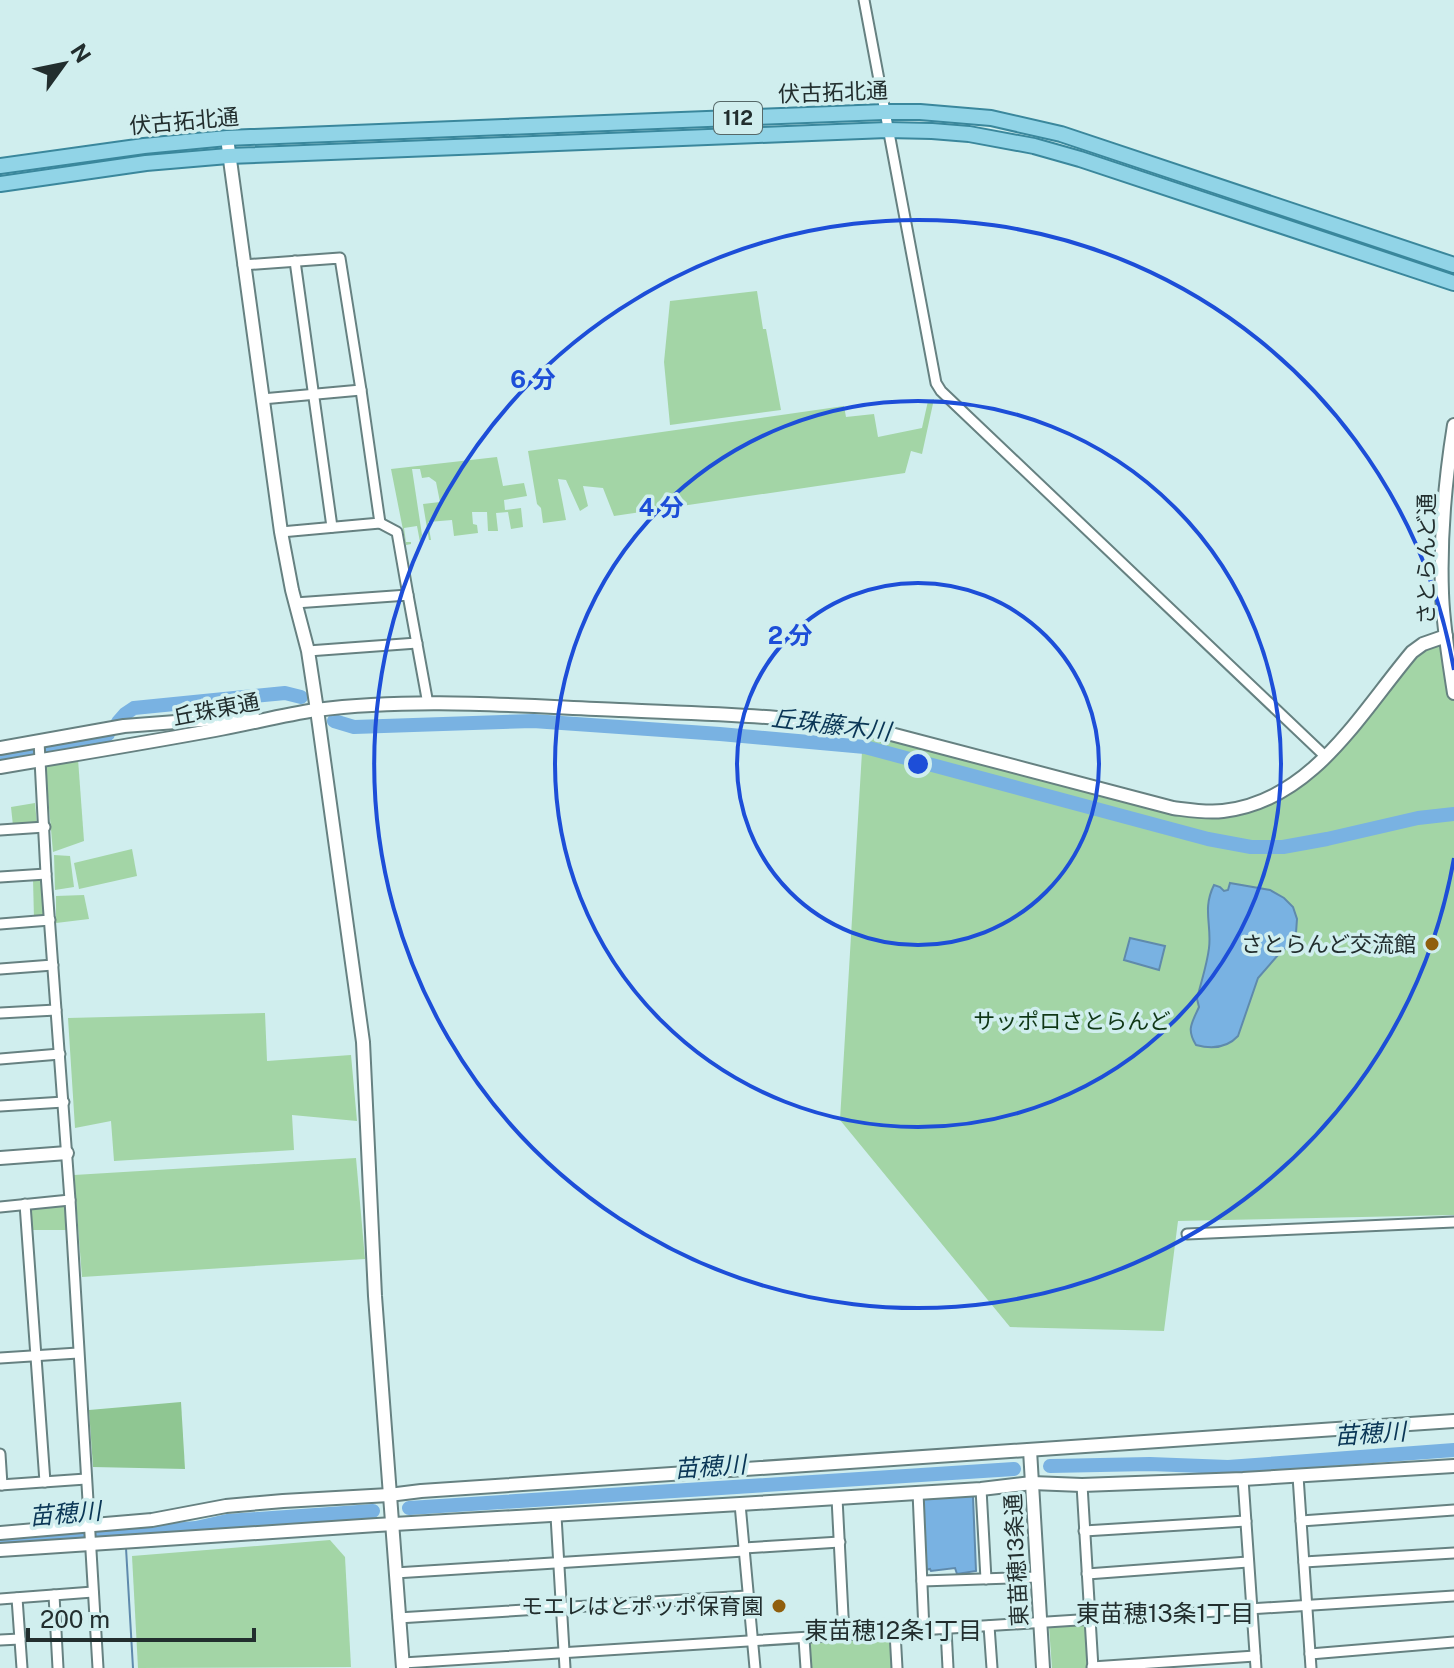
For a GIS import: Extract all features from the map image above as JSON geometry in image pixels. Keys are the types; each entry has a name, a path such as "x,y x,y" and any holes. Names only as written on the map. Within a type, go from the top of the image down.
{"main road":[{"name":"伏古拓北通","path":"0,166 227,138 920,112 991,118 1061,134 1454,265"},
{"name":"伏古拓北通","path":"0,184 146,163 228,156 887,130 932,131 969,134 1034,146 1454,283"}],"street":[{"path":"864,0 936,383 1326,757"},
{"path":"866,12 875,0"},
{"path":"227,138 281,532 308,651 363,1042 375,1296 403,1666 510,1663 564,1654 1454,1596"},
{"path":"243,265 340,258 380,523"},
{"path":"295,261 332,527"},
{"path":"262,399 361,390"},
{"name":"さとらんど通","path":"1454,425 1444,498 1442,547 1442,595 1454,693"},
{"path":"281,532 380,523 397,532 428,704"},
{"path":"295,603 408,595"},
{"path":"292,714 380,704 428,704 714,715 851,726 1173,808 1208,811 1240,808 1265,801 1287,790 1326,757 1412,652 1423,644 1446,636"},
{"path":"308,651 417,643"},
{"name":"丘珠東通","path":"0,748 124,726 292,714"},
{"name":"丘珠東通","path":"0,767 292,714"},
{"path":"39,741 98,1668"},
{"path":"0,830 45,827"},
{"path":"0,877 46,874"},
{"path":"0,924 50,920"},
{"path":"0,969 53,965"},
{"path":"0,1013 56,1010"},
{"path":"0,1059 60,1054"},
{"path":"0,1106 64,1102"},
{"path":"0,1158 67,1153"},
{"path":"0,1207 70,1200"},
{"path":"25,1204 45,1482"},
{"path":"1187,1234 1454,1222"},
{"path":"0,1358 78,1353"},
{"path":"0,1550 90,1535 226,1506 1454,1421"},
{"name":"東苗穂13条通","path":"1030,1450 1043,1668"},
{"path":"0,1454 1,1485 86,1479"},
{"path":"0,1533 90,1535 391,1524 981,1489 1032,1483 1082,1485 1243,1479 1454,1466"},
{"path":"1298,1476 1311,1668"},
{"path":"1243,1479 1256,1668"},
{"path":"1082,1485 1092,1667 1255,1656"},
{"path":"981,1489 986,1579"},
{"path":"918,1492 924,1631"},
{"path":"837,1498 844,1635"},
{"path":"740,1504 755,1668"},
{"path":"1301,1521 1454,1510"},
{"path":"556,1516 565,1668"},
{"path":"1084,1531 1246,1521"},
{"path":"395,1573 840,1542"},
{"path":"1304,1562 1454,1553"},
{"path":"1087,1574 1248,1562"},
{"path":"922,1581 1038,1577"},
{"path":"0,1599 93,1592"},
{"path":"54,1595 58,1668"},
{"path":"398,1618 747,1596"},
{"path":"17,1598 22,1668"},
{"path":"989,1626 992,1668"},
{"path":"946,1629 948,1668"},
{"path":"895,1632 897,1668"},
{"path":"0,1640 20,1639"},
{"path":"804,1639 806,1668"},
{"path":"1310,1654 1454,1642"}],"green space":[{"path":"757,291 781,410 670,425 664,362 670,301"},
{"path":"934,399 922,454 911,451 905,473 614,516 603,488 583,486 588,506 580,511 566,480 558,479 566,520 543,523 541,508 537,504 528,451 844,406 846,417 874,414 878,437 922,428 928,401"},
{"path":"497,457 503,486 524,483 527,496 504,500 505,510 521,508 523,527 511,529 508,512 496,513 498,531 488,531 487,512 472,512 478,533 454,536 452,520 428,522 429,540 423,504 440,502 436,482 429,477 422,478 420,469 412,469 422,535 420,542 417,526 404,528 406,542 411,542 406,545 391,469"},
{"name":"サッポロさとらんど","path":"1454,638 1454,1215 1178,1221 1164,1331 1010,1327 840,1120 863,735 904,741 1163,812 1194,816 1264,806 1288,795 1315,776 1412,659 1431,646"},
{"path":"78,759 84,841 53,852 45,763"},
{"path":"35,803 37,825 13,826 11,807"},
{"path":"132,849 137,876 79,889 74,863"},
{"path":"54,855 70,856 74,887 55,890"},
{"path":"33,879 44,880 46,918 34,919"},
{"path":"84,895 89,919 56,923 56,896"},
{"path":"265,1013 267,1061 351,1055 357,1121 292,1115 294,1150 114,1161 111,1121 75,1128 68,1018"},
{"path":"356,1158 365,1259 82,1277 74,1175"},
{"path":"66,1204 68,1230 31,1230 30,1209"},
{"path":"181,1402 185,1469 93,1467 89,1410"},
{"path":"330,1540 345,1557 351,1667 138,1668 132,1556"},
{"path":"1085,1625 1087,1668 1052,1668 1049,1627"},
{"path":"890,1634 892,1668 809,1668 807,1640"}],"water":[{"path":"1230,883 1270,890 1284,898 1293,907 1297,919 1296,933 1292,943 1258,978 1238,1036 1224,1045 1196,1045 1191,1030 1199,1007 1197,999 1209,948 1210,894 1214,885 1224,891 1228,890"},
{"path":"1130,938 1165,946 1159,970 1124,960"},
{"path":"971,1495 976,1571 957,1574 955,1568 925,1570 921,1500"}],"waterway":[{"name":"丘珠藤木川","path":"118,722 134,708 285,693 301,697"},
{"name":"丘珠藤木川","path":"334,721 354,727 533,721 865,747 1208,839 1251,847 1283,847 1418,818 1454,814"},
{"name":"丘珠藤木川","path":"49,749 101,739 108,734"},
{"name":"丘珠藤木川","path":"0,757 36,751"},
{"name":"苗穂川","path":"1050,1466 1150,1464 1228,1467 1454,1450"},
{"name":"苗穂川","path":"409,1508 1014,1469"},
{"name":"苗穂川","path":"0,1542 128,1534 196,1528 227,1521 373,1511"},
{"path":"133,1668 126,1548 157,1546"}],"place":[{"name":"さとらんど交流館","path":"1432,944"},
{"name":"モエレはとポッポ保育園","path":"779,1606"}],"district":[{"name":"東苗穂13条1丁目","path":"1165,1614"},
{"name":"東苗穂12条1丁目","path":"893,1631"}]}
